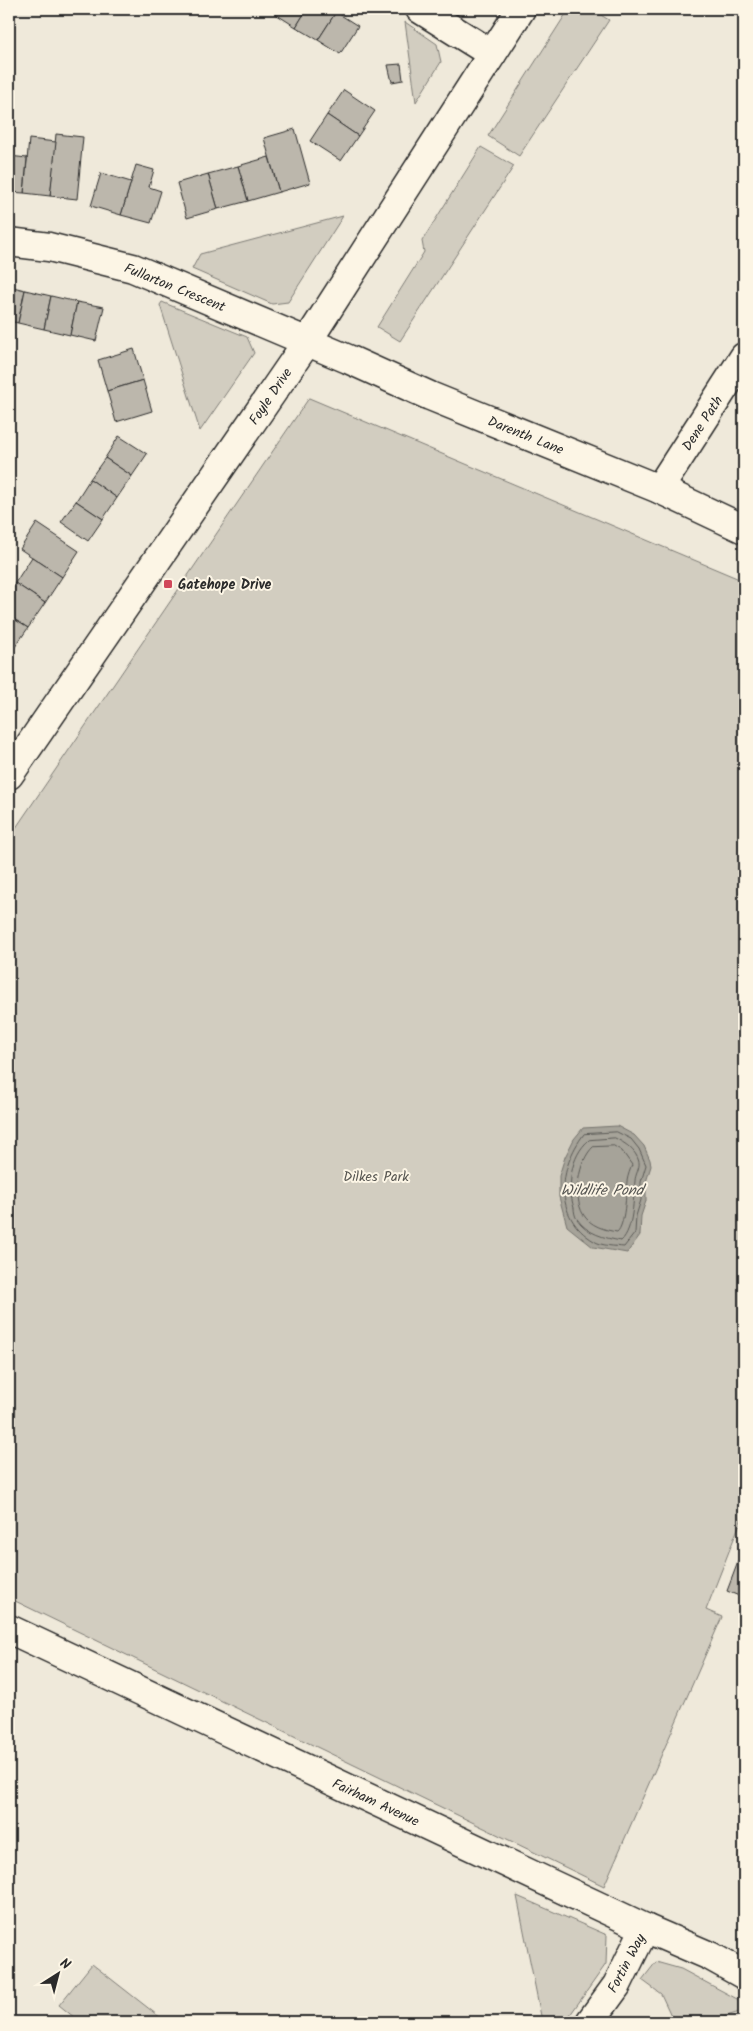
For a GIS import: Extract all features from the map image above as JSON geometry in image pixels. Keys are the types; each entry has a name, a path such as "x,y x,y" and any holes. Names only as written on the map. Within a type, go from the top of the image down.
{"street":[{"path":"420,9 492,54"},
{"name":"Foyle Drive","path":"10,770 308,342 521,9"},
{"name":"Fullarton Crescent","path":"9,242 49,247 133,268 308,342"},
{"name":"Darenth Lane","path":"308,342 430,396 659,489 744,529"},
{"name":"Dene Path","path":"659,489 744,357"},
{"name":"Fairham Avenue","path":"9,1629 645,1928 710,1956 744,1975"},
{"name":"Fortin Way","path":"590,2022 617,1985 645,1928"}],"green space":[{"path":"569,9 591,9 609,20 519,156 488,136"},
{"path":"405,22 437,44 441,62 416,102"},
{"path":"481,147 514,166 400,341 377,327 424,252 422,241"},
{"path":"343,216 288,302 272,304 192,269 200,254"},
{"path":"162,302 247,337 254,353 200,431 160,305"},
{"name":"Dilkes Park","path":"309,398 744,581 744,1513 706,1610 722,1617 604,1886 9,1598 9,838"},
{"path":"517,1896 607,1935 606,1964 565,2022 542,2021"},
{"path":"656,1962 681,1969 739,2000 740,2012 706,2022 674,2022 661,1994 642,1980"},
{"path":"92,1964 166,2022 80,2022 59,2005"}],"water":[{"name":"Wildlife Pond","path":"617,1126 634,1135 644,1146 651,1166 646,1182 646,1201 641,1216 640,1235 627,1253 593,1247 567,1226 559,1197 559,1176 565,1157 574,1139 583,1128"}],"building":[{"path":"276,9 307,9 296,27 274,13"},
{"path":"307,9 331,9 336,12 318,40 296,27"},
{"path":"336,12 358,26 340,54 318,40"},
{"path":"401,64 403,80 392,82 388,65"},
{"path":"344,90 375,111 358,136 327,115"},
{"path":"327,115 358,136 341,161 310,141"},
{"path":"295,129 310,183 279,192 264,138"},
{"path":"56,134 83,137 77,199 50,196"},
{"path":"29,139 56,142 50,196 24,193"},
{"path":"9,156 27,158 24,193 9,192"},
{"path":"269,157 279,192 248,201 238,166"},
{"path":"136,165 154,170 149,187 161,191 151,223 121,215"},
{"path":"238,166 248,201 218,209 208,174"},
{"path":"101,173 131,182 121,215 91,206"},
{"path":"208,174 218,209 187,218 177,183"},
{"path":"9,286 25,290 18,323 9,321"},
{"path":"25,290 51,296 44,329 18,323"},
{"path":"51,296 77,302 70,335 44,329"},
{"path":"77,302 104,307 96,341 70,335"},
{"path":"134,349 143,380 107,391 98,360"},
{"path":"143,380 152,411 116,422 107,391"},
{"path":"119,436 147,454 132,476 105,458"},
{"path":"105,458 132,476 117,498 90,479"},
{"path":"90,479 117,498 103,519 76,501"},
{"path":"76,501 103,519 88,541 61,522"},
{"path":"37,523 79,551 62,577 20,549"},
{"path":"32,557 62,577 45,603 15,583"},
{"path":"15,583 45,603 28,628 9,616 9,592"},
{"path":"9,616 28,628 10,654 9,653"},
{"path":"744,1546 744,1598 727,1591"}],"place":[{"name":"Gatehope Drive","path":"168,584"}]}
